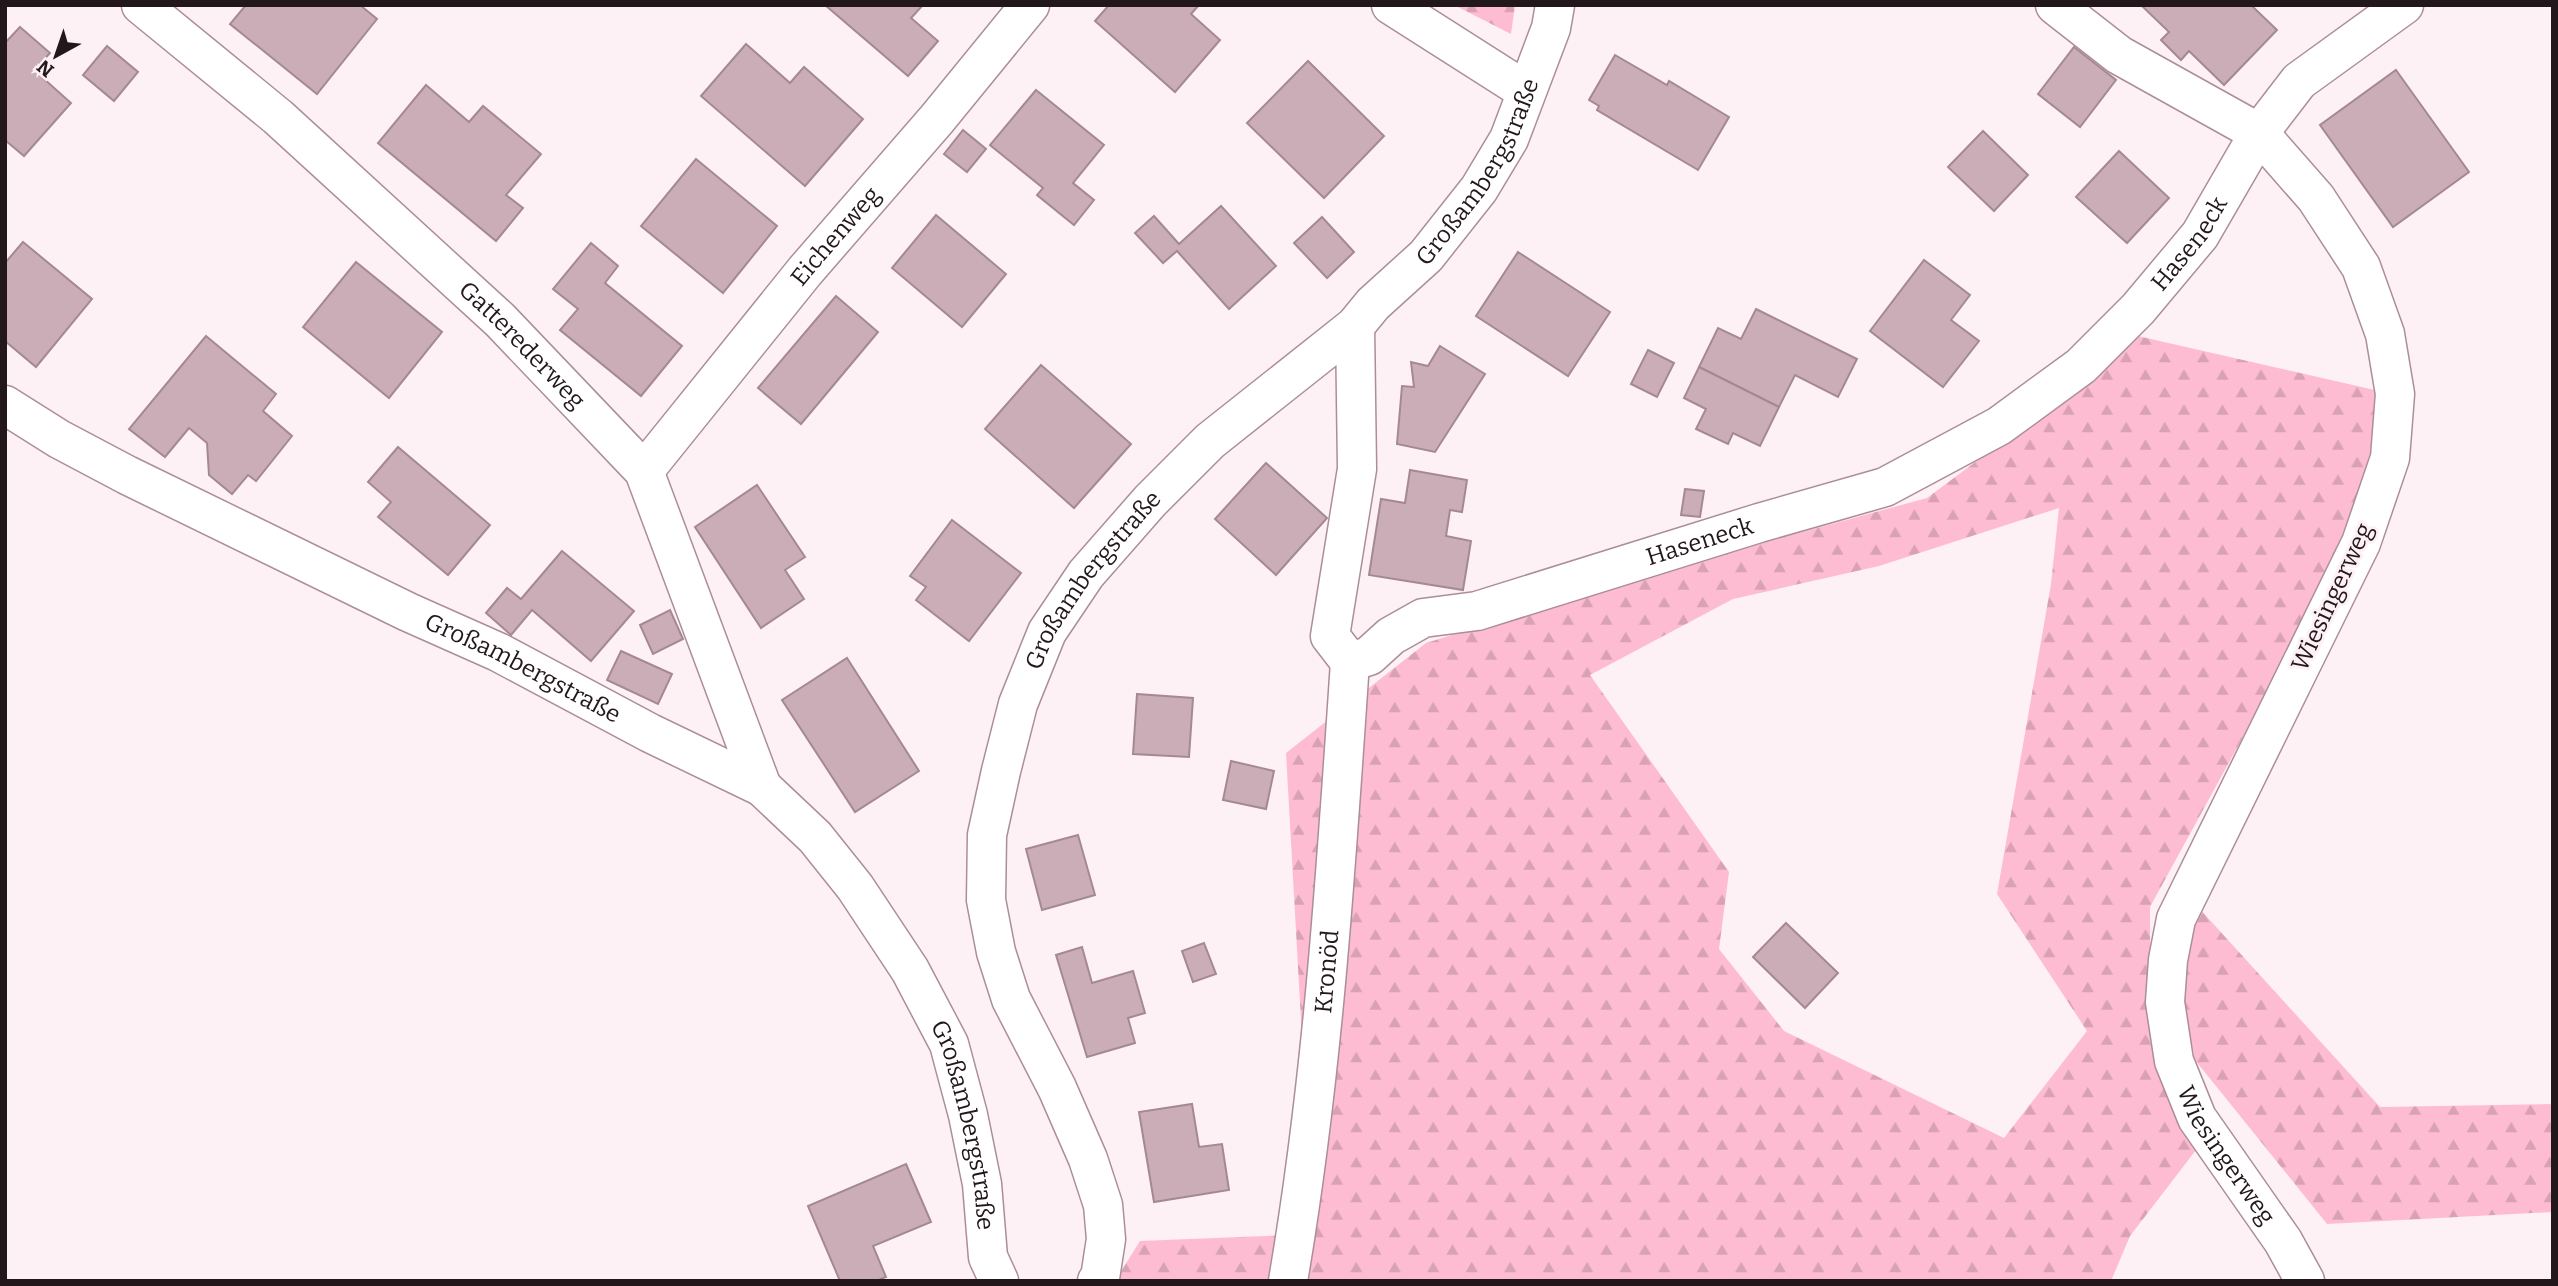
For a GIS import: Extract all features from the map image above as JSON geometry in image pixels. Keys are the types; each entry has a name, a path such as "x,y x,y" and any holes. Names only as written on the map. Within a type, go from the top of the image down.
{"street":[{"name":"Gatterederweg","path":"141,5 278,117 500,320 644,471 762,787"},
{"name":"Eichenweg","path":"644,471 805,271 937,119 1030,5"},
{"path":"1391,5 1526,91"},
{"name":"Großambergstraße","path":"1097,1281 1100,1278 1105,1239 1103,1205 1088,1159 1057,1088 1011,999 996,952 986,900 987,835 1000,771 1015,718 1046,632 1095,563 1150,501 1210,441 1355,326 1373,304 1426,256 1479,189 1509,139 1551,29 1555,5"},
{"name":"Wiesingerweg","path":"2054,5 2119,55 2259,133 2316,198 2361,267 2385,334 2395,394 2390,458 2361,542 2176,919 2168,960 2165,1002 2174,1061 2197,1118 2283,1241 2305,1281"},
{"name":"Haseneck","path":"1350,662 1369,656 1391,636 1423,618 1477,611 1759,523 1885,487 2000,426 2081,366 2138,309 2200,235 2259,133 2299,81 2404,5"},
{"path":"1350,662 1330,636 1357,469 1355,326"},
{"name":"Großambergstraße","path":"5,405 59,439 127,475 408,612 498,652 650,733 762,787 815,837 855,887 909,970 949,1044 968,1115 982,1184 988,1257 999,1281"},
{"name":"Kronöd","path":"1289,1281 1303,1192 1335,876 1350,662"}],"green space":[{"path":"1454,5 1515,5 1511,34"},
{"path":"2129,334 2379,391 2376,465 2315,605 2150,907 2150,1042 2196,1150 2130,1236 2111,1281 1115,1281 1140,1241 1313,1234 1286,753 1426,643 1627,580 1927,498 2072,390","holes":["2059,508 2051,584 1997,894 2087,1031 2004,1138 1784,1031 1719,949 1729,872 1590,675 1733,599 1879,566"]},
{"path":"2198,907 2380,1107 2553,1104 2553,1212 2327,1224 2195,1060 2179,981"}],"building":[{"path":"246,5 360,5 377,19 317,94 230,24"},
{"path":"825,5 923,5 911,18 938,41 908,76"},
{"path":"1109,5 1199,5 1191,14 1220,40 1175,92 1095,21"},
{"path":"2141,5 2251,5 2277,30 2224,85 2189,51 2181,60 2161,40 2169,32"},
{"path":"20,27 50,53 34,70 71,103 24,156 5,140 5,43"},
{"path":"746,44 790,83 804,67 863,119 805,186 701,96"},
{"path":"107,46 138,72 114,101 83,75"},
{"path":"2074,47 2116,80 2080,127 2038,94"},
{"path":"1615,55 1667,85 1669,81 1729,117 1698,170 1597,110 1599,106 1589,100"},
{"path":"1308,61 1384,136 1324,198 1247,123"},
{"path":"2396,70 2469,172 2393,227 2320,125"},
{"path":"426,85 469,122 483,106 541,154 506,195 523,208 496,241 378,143"},
{"path":"1036,90 1104,145 1073,183 1094,200 1074,225 1037,195 1043,188 990,145"},
{"path":"963,130 986,149 967,172 944,154"},
{"path":"1983,131 2028,175 1994,211 1948,167"},
{"path":"2119,151 2169,198 2127,243 2076,197"},
{"path":"696,159 777,226 723,293 641,226"},
{"path":"1221,206 1276,266 1229,309 1177,251 1163,263 1135,233 1154,216 1179,244"},
{"path":"936,215 1006,274 962,327 892,268"},
{"path":"1322,217 1354,252 1327,278 1294,243"},
{"path":"23,242 92,299 36,367 5,341 5,263"},
{"path":"591,243 618,266 605,283 682,346 641,396 560,330 578,309 553,289"},
{"path":"1518,252 1610,312 1568,376 1476,316"},
{"path":"1924,260 1970,295 1951,320 1979,341 1943,387 1870,331"},
{"path":"356,262 442,332 389,398 303,327"},
{"path":"836,296 878,332 801,424 758,388"},
{"path":"1756,309 1857,359 1838,397 1795,375 1779,407 1699,367 1718,328 1741,339"},
{"path":"206,336 276,394 263,411 292,436 256,481 248,475 232,494 209,475 207,443 189,428 165,457 129,429"},
{"path":"1440,346 1485,374 1435,452 1397,444 1402,386 1414,387 1411,362 1428,366"},
{"path":"1648,350 1674,363 1657,397 1631,384"},
{"path":"1041,365 1131,444 1074,508 985,429"},
{"path":"1699,367 1779,407 1760,446 1733,433 1728,444 1696,429 1706,409 1684,398"},
{"path":"398,447 490,525 448,575 378,517 391,502 368,482"},
{"path":"1266,463 1327,518 1276,575 1215,519"},
{"path":"1410,470 1467,480 1462,512 1450,510 1446,536 1471,541 1463,590 1369,575 1381,499 1405,503"},
{"path":"757,485 805,557 785,570 804,599 761,628 695,527"},
{"path":"1685,489 1704,491 1700,517 1681,515"},
{"path":"952,520 1021,573 969,641 916,600 926,587 910,576"},
{"path":"562,551 634,611 591,661 532,610 511,635 486,613 507,588 521,599"},
{"path":"670,610 683,639 653,654 640,625"},
{"path":"621,651 672,674 658,704 607,680"},
{"path":"847,658 919,771 855,812 782,700"},
{"path":"1137,694 1193,698 1189,757 1133,754"},
{"path":"1231,761 1274,771 1266,809 1223,800"},
{"path":"1078,835 1095,895 1042,910 1026,849"},
{"path":"1786,923 1838,973 1805,1008 1753,957"},
{"path":"1204,943 1216,974 1193,982 1182,951"},
{"path":"1082,947 1092,983 1133,971 1145,1013 1128,1018 1135,1043 1087,1057 1056,955"},
{"path":"1192,1104 1199,1147 1222,1144 1229,1190 1154,1202 1139,1112"},
{"path":"906,1164 931,1222 873,1246 886,1277 876,1281 840,1281 808,1206"}]}
